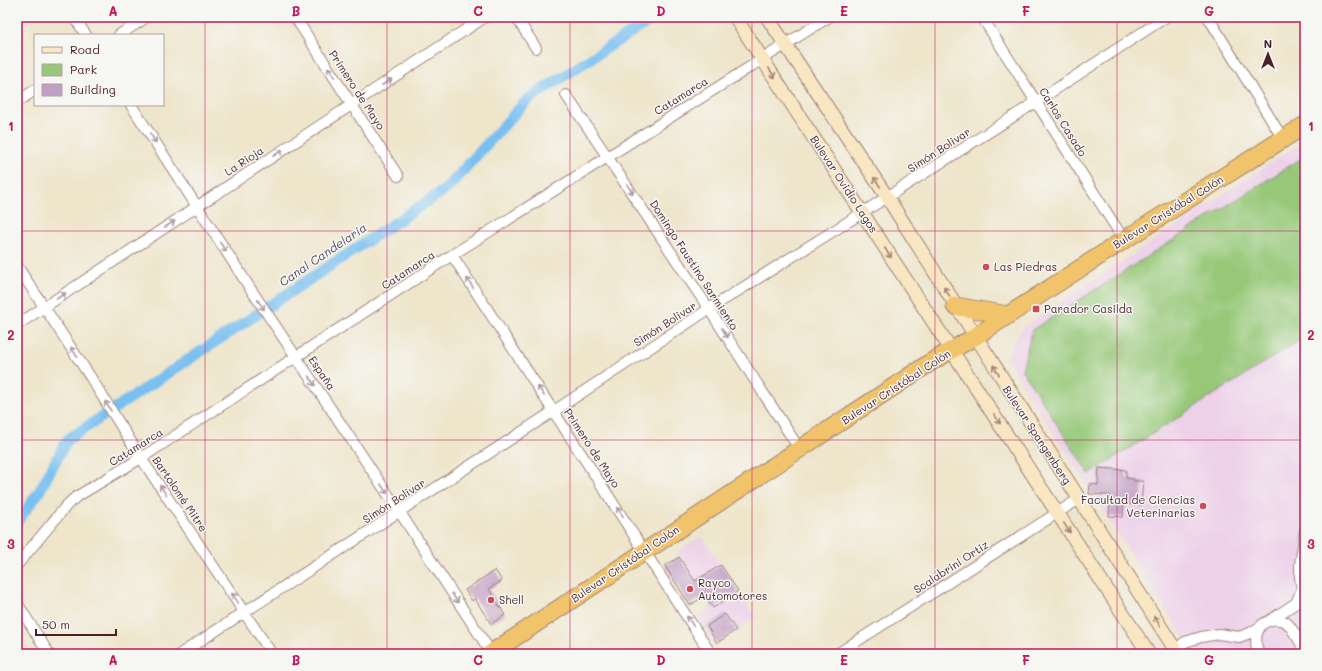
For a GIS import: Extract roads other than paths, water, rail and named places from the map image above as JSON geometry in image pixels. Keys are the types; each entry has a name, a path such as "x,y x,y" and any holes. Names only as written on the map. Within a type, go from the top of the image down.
{"highway":[{"name":"Bulevar Cristóbal Colón","path":"491,654 931,362 976,336 1305,125"},
{"path":"955,306 1008,315"}],"main road":[{"name":"Bulevar Ovidio Lagos","path":"735,17 952,351"},
{"path":"767,17 887,197 955,306 976,336"},
{"name":"Bulevar Spangenberg","path":"976,336 1174,653"},
{"path":"952,351 1149,654"}],"street":[{"path":"74,17 85,34"},
{"path":"121,34 147,17"},
{"name":"Primero de Mayo","path":"295,17 398,176"},
{"name":"La Rioja","path":"17,325 485,17"},
{"path":"516,17 536,48"},
{"name":"Catamarca","path":"17,564 67,505 76,497 142,458 452,255 829,17"},
{"name":"Carlos Casado","path":"982,17 1124,240"},
{"name":"Simón Bolivar","path":"180,654 709,309 1036,102 1166,17"},
{"path":"1208,17 1283,139"},
{"path":"17,102 34,91"},
{"name":"Domingo Faustino Sarmiento","path":"566,95 709,309 800,450"},
{"name":"España","path":"132,106 491,654"},
{"name":"Primero de Mayo","path":"452,255 711,654"},
{"name":"Bartolomé Mitre","path":"17,266 121,427 272,654"},
{"name":"Scalabrini Ortiz","path":"837,654 1079,499"},
{"path":"1239,637 1250,633 1296,604 1304,590 1300,578 1300,565 1305,531"},
{"path":"17,603 49,654"},
{"path":"1258,652 1256,638 1265,624 1279,620 1288,623 1304,650"},
{"path":"1174,653 1185,642 1200,637 1219,634 1239,637 1249,642 1258,652"}],"waterway":[{"name":"Canal Candelaria","path":"17,522 39,492 67,440 446,189 527,100 655,17"}],"place":[{"name":"Las Piedras","path":"986,267"},
{"name":"Parador Casilda","path":"1036,309"},
{"name":"Facultad de Ciencias Veterinarias","path":"1203,506"},
{"name":"Rayco Automotores","path":"690,589"},
{"name":"Shell","path":"491,600"}]}
